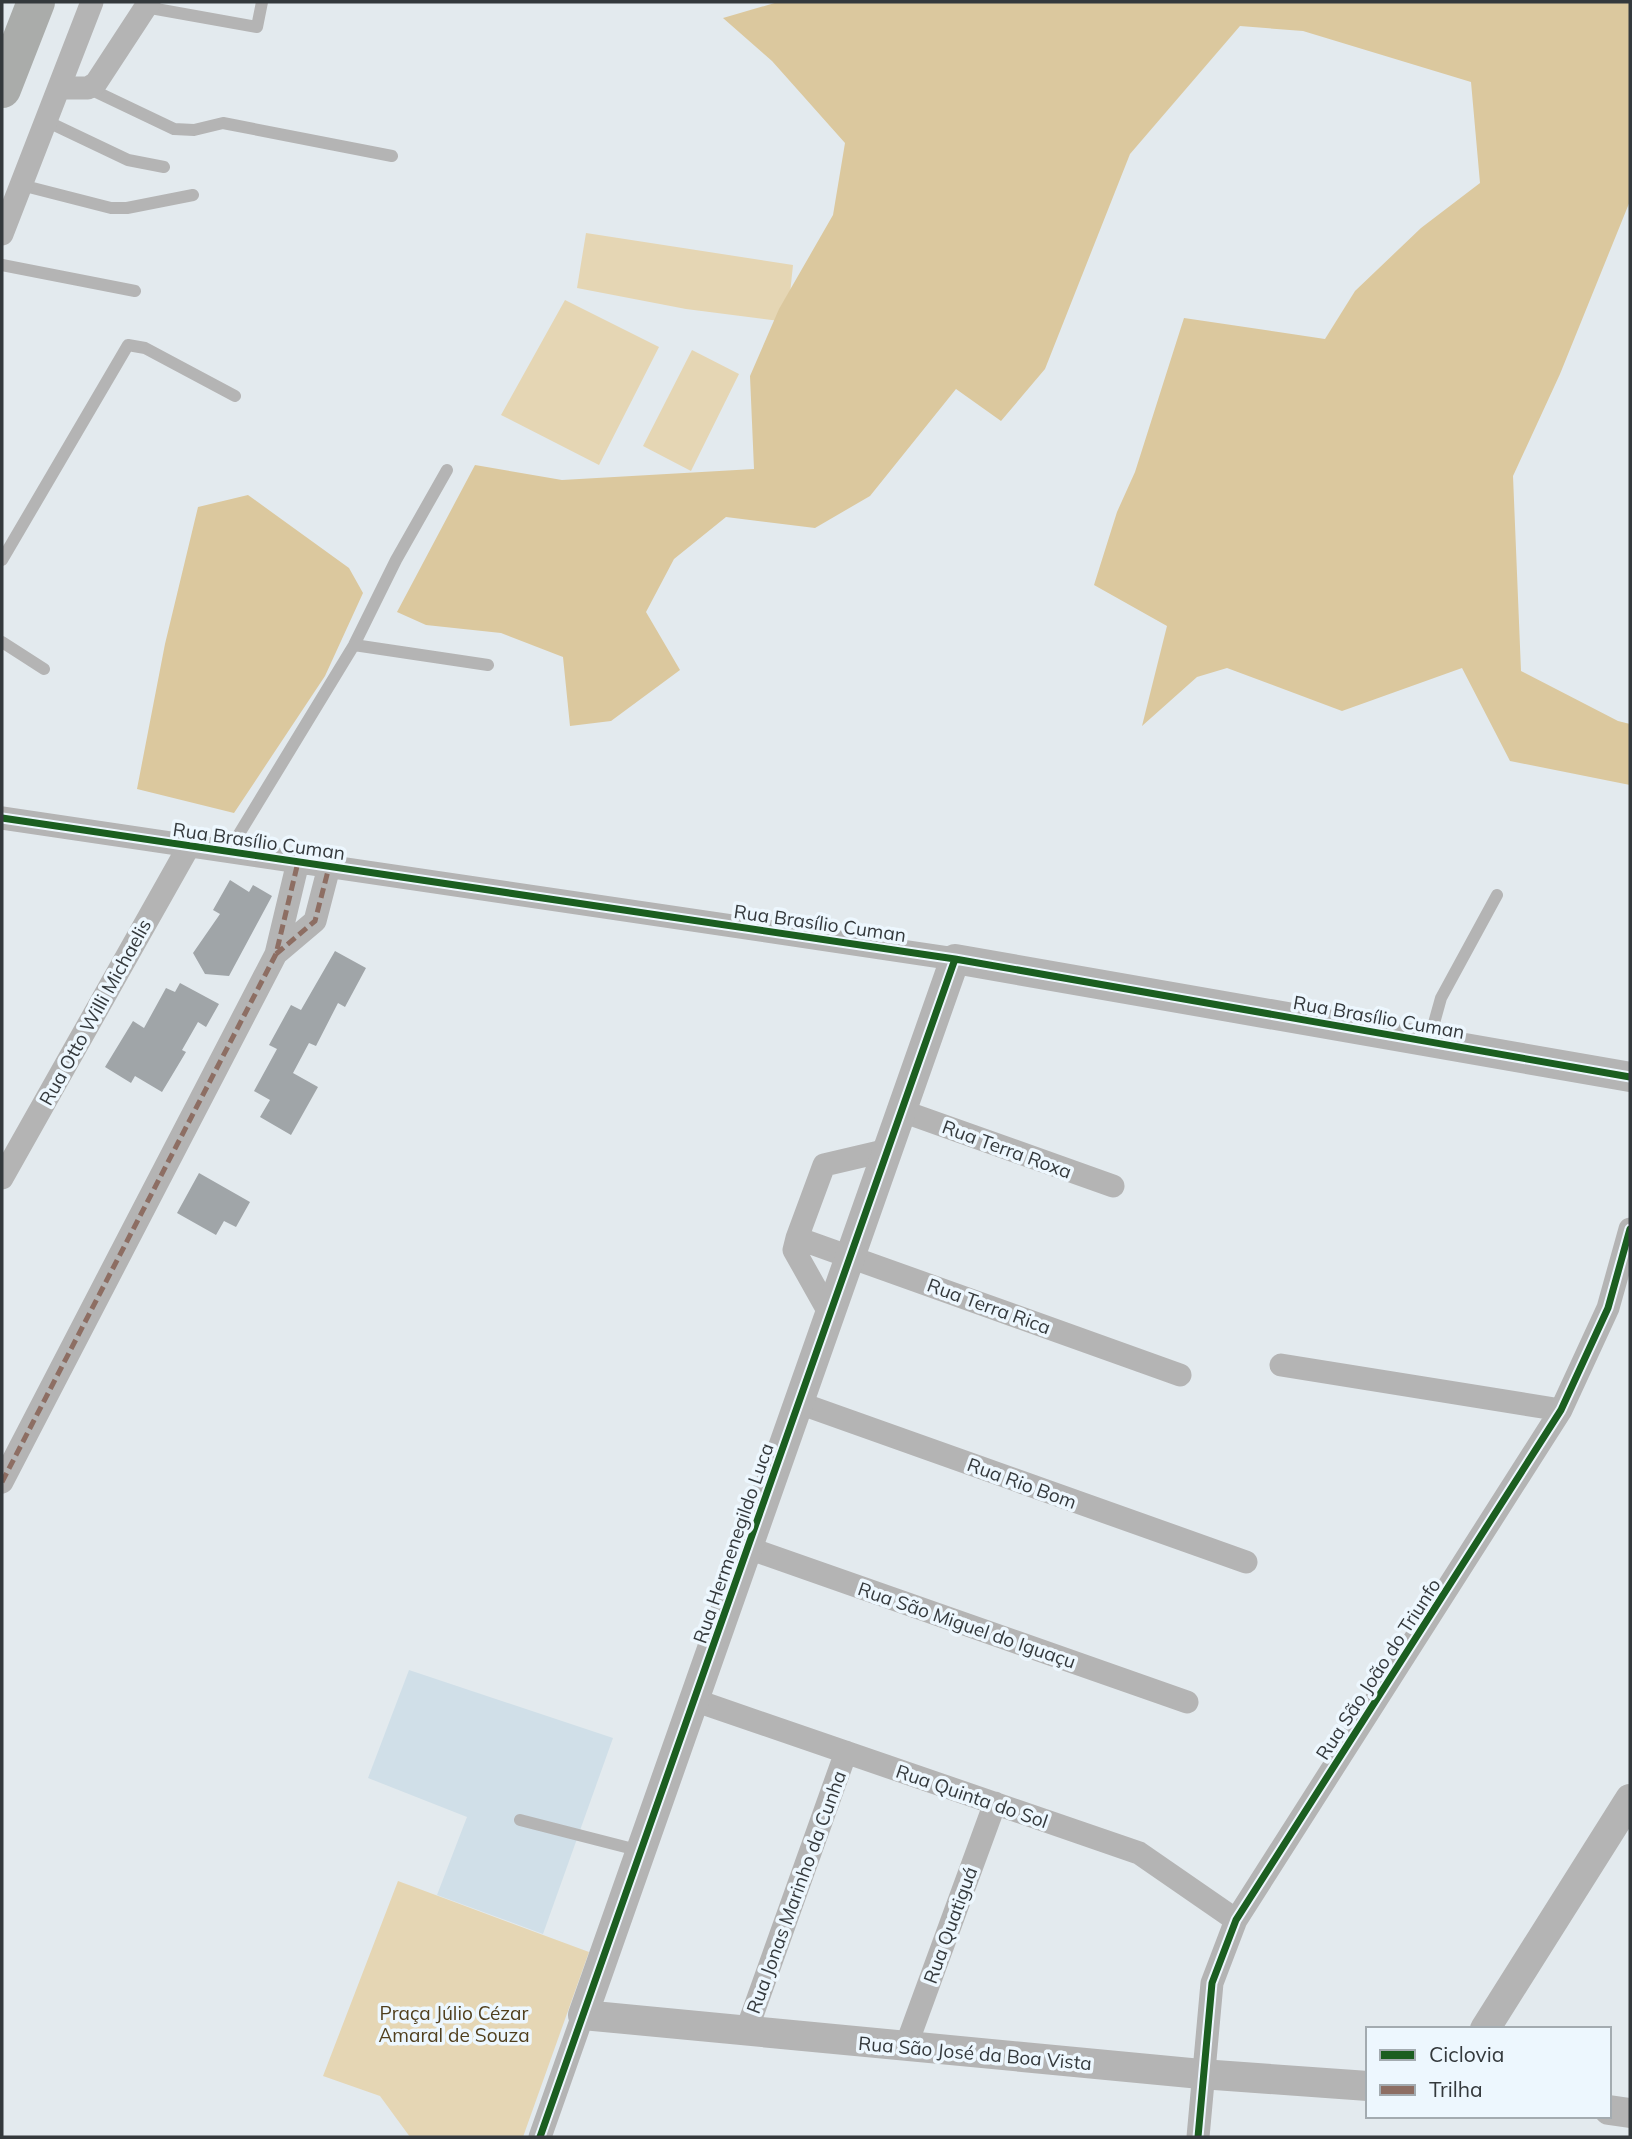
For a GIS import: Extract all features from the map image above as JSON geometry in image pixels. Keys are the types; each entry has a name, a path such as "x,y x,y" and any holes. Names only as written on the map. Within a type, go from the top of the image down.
{"highway":[{"path":"2,89 36,2"}],"street":[{"path":"2,234 92,2"},
{"path":"58,88 88,88 102,74 147,4"},
{"name":"Rua Brasílio Cuman","path":"2,818 955,959 1630,1077"},
{"name":"Rua Otto Willi Michaelis","path":"2,1178 188,846"},
{"path":"2,1482 276,954 298,862"},
{"path":"276,954 315,921 329,867"},
{"name":"Rua Hermenegildo Luca","path":"540,2137 955,959"},
{"name":"Rua Terra Roxa","path":"902,1111 1113,1186"},
{"path":"830,1314 794,1250 797,1238 824,1165 888,1150"},
{"name":"Rua São João do Triunfo","path":"1198,2137 1201,2074 1212,1983 1236,1920 1562,1410 1608,1308 1630,1229"},
{"name":"Rua Terra Rica","path":"797,1238 1180,1375"},
{"path":"1281,1365 1562,1410"},
{"name":"Rua Rio Bom","path":"799,1403 1246,1562"},
{"name":"Rua São Miguel do Iguaçu","path":"748,1548 1187,1702"},
{"name":"Rua Quinta do Sol","path":"694,1700 1139,1853 1236,1920"},
{"name":"Rua Jonas Marinho da Cunha","path":"746,2032 846,1752"},
{"path":"1486,2027 1630,1799"},
{"name":"Rua Quatiguá","path":"906,2046 995,1804"},
{"name":"Rua São José da Boa Vista","path":"583,2015 1201,2074 1366,2086"},
{"path":"1611,2110 1630,2113"}],"lane":[{"path":"147,4 257,27 262,2"},
{"path":"88,88 174,129 194,130 223,123 392,156"},
{"path":"46,121 128,160 164,167"},
{"path":"21,186 111,208 127,208 193,195"},
{"path":"2,265 135,291"},
{"path":"2,560 128,345 145,348 235,396"},
{"path":"228,852 354,645 396,560 447,470"},
{"path":"2,642 44,669"},
{"path":"354,645 488,665"},
{"path":"1429,1041 1441,998 1497,895"},
{"path":"520,1820 641,1851"}],"shaded area":[{"path":"778,2 1630,2 1630,201 1560,374 1513,476 1521,671 1618,721 1630,724 1630,785 1510,761 1462,668 1342,711 1227,668 1197,677 1142,726 1167,626 1094,585 1117,512 1135,472 1184,318 1325,339 1355,291 1421,228 1480,183 1471,82 1303,31 1240,26 1130,154 1045,369 1001,421 956,389 870,496 815,528 726,517 674,559 646,612 680,670 611,721 570,726 563,657 501,633 426,625 397,612 475,465 562,480 754,469 750,376 779,309 833,215 845,143 772,61 723,18"},
{"path":"248,495 349,568 363,593 325,676 234,813 137,789 165,644 198,507"},
{"path":"409,1670 613,1738 543,1934 437,1895 467,1817 368,1778"}],"green space":[{"path":"586,233 793,265 787,322 686,309 577,288"},
{"path":"565,300 659,347 599,465 501,415"},
{"path":"692,350 739,374 691,471 643,446"},
{"name":"Praça Júlio Cézar Amaral de Souza","path":"398,1881 589,1952 523,2137 410,2137 380,2096 323,2076"}],"building":[{"path":"230,880 249,892 253,885 272,896 229,976 205,974 193,953 220,914 213,910"},
{"path":"335,951 366,968 345,1007 338,1003 316,1046 309,1043 293,1073 318,1087 291,1135 260,1117 270,1100 254,1091 277,1049 269,1045 291,1005 301,1010"},
{"path":"180,983 219,1004 206,1027 198,1022 182,1050 186,1052 162,1092 135,1076 131,1083 105,1067 133,1021 144,1028 166,988 175,992"},
{"path":"199,1173 250,1202 236,1227 224,1221 216,1235 177,1213"}],"marked path":[{"path":"2,1482 276,954 298,862"},
{"path":"276,954 315,921 329,867"}],"cycle path":[{"path":"2,818 955,959 1630,1077"},
{"path":"540,2137 955,959"},
{"path":"1198,2137 1212,1983 1236,1920 1561,1410 1608,1308 1630,1229"}]}
